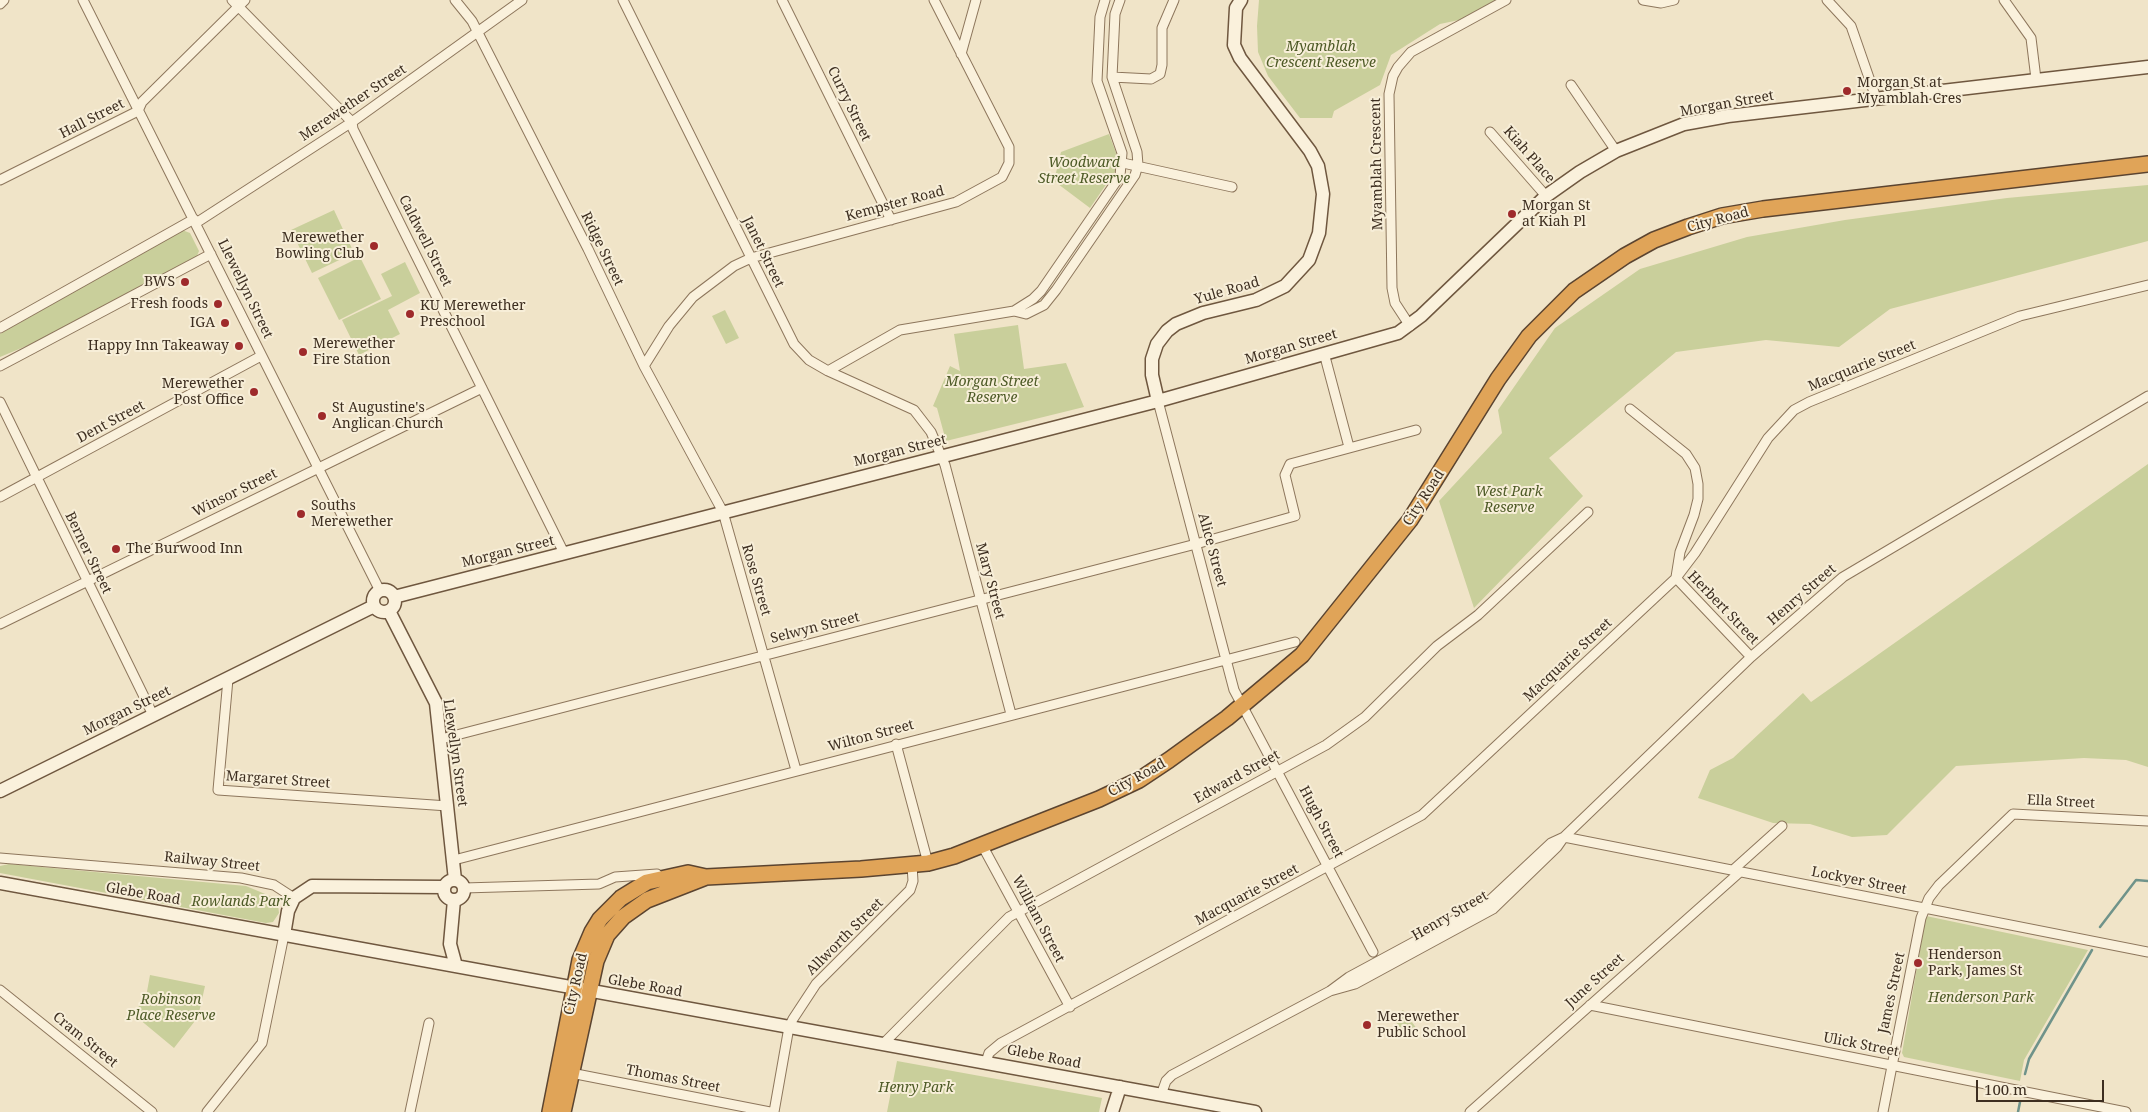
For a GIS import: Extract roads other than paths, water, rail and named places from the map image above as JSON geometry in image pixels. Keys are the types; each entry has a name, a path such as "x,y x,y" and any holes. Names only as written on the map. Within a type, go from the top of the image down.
{"highway":[{"name":"City Road","path":"550,1112 574,988 585,945 596,925 610,908 647,882 688,873 706,876 928,863 982,845 1099,799 1138,780 1169,760 1241,706 1302,655 1392,545 1429,492 1498,379 1529,336 1574,291 1624,256 1654,240 1688,227 1722,216 1763,208 2148,164"},
{"name":"City Road","path":"563,1112 589,991 599,951 607,935 623,917 661,893 706,876"}],"street":[{"path":"0,4 4,0"},
{"name":"Llewellyn Street","path":"83,0 380,591"},
{"name":"Ridge Street","path":"455,0 464,9 478,32 644,366 723,512"},
{"name":"Merewether Street","path":"0,328 195,221 352,122 522,0"},
{"name":"Janet Street","path":"623,0 794,344 809,360 828,371 914,410 931,432 941,456"},
{"name":"Curry Street","path":"782,0 891,220"},
{"name":"Kempster Road","path":"644,366 669,326 694,297 734,266 751,258 956,202 1002,177 1009,163 1008,147 934,0"},
{"path":"960,54 976,0"},
{"path":"828,371 900,330 1014,311 1032,300 1041,291 1120,176 1123,164 1122,153 1097,81 1100,17 1105,0"},
{"path":"1014,311 1026,314 1044,306 1135,175 1138,165 1136,152 1112,77 1115,14 1120,0"},
{"path":"1112,77 1151,79 1160,74 1162,65 1162,28 1174,0"},
{"name":"Yule Road","path":"1158,400 1152,375 1152,359 1157,344 1167,331 1176,324 1202,313 1256,300 1284,286 1309,260 1319,233 1323,194 1318,166 1310,150 1240,58 1234,45 1236,8 1241,0"},
{"name":"Myamblah Crescent","path":"1410,326 1395,303 1392,288 1389,94 1393,76 1398,66 1411,52 1506,0"},
{"path":"1643,0 1662,3 1674,0"},
{"path":"1827,0 1851,26 1876,98"},
{"path":"2004,0 2031,38 2036,79"},
{"name":"Hall Street","path":"0,180 138,111 142,102 238,2"},
{"name":"Caldwell Street","path":"238,2 352,122 353,129 564,553"},
{"name":"Morgan Street","path":"394,597 1158,400 1398,332 1410,326 1546,196 1580,172 1616,151 1684,124 1728,116 2148,67"},
{"path":"1571,86 1616,151"},
{"name":"Kiah Place","path":"1490,132 1546,196"},
{"path":"1123,164 1138,165 1232,187"},
{"path":"0,366 211,254"},
{"name":"Macquarie Street","path":"986,1062 989,1053 1001,1043 1422,815 1676,578 1695,553 1768,438 1794,410 1809,402 2020,316 2148,286"},
{"path":"1324,353 1349,447 1416,430"},
{"name":"Dent Street","path":"0,497 261,356"},
{"name":"Winsor Street","path":"0,624 482,388"},
{"name":"Henry Street","path":"1161,1095 1166,1081 1172,1076 1330,991 1349,977 1488,902 1551,843 1564,837 1751,657 1842,577 2148,396"},
{"name":"Alice Street","path":"1158,400 1225,659 1241,706"},
{"name":"Berner Street","path":"0,402 153,715"},
{"path":"1630,409 1680,449 1695,468 1698,499 1680,552 1676,578"},
{"name":"Selwyn Street","path":"441,739 1196,544 1294,516 1285,474 1286,468 1290,464 1349,447"},
{"name":"Mary Street","path":"941,456 1011,714"},
{"name":"Rose Street","path":"723,512 796,770"},
{"name":"Edward Street","path":"884,1043 1009,917 1326,745 1365,717 1437,646 1478,614 1588,512"},
{"name":"Herbert Street","path":"1676,578 1751,657"},
{"path":"380,591 388,591 394,597 394,605 389,611 380,612 374,606 374,598 380,591"},
{"name":"Morgan Street","path":"0,791 374,606"},
{"name":"Llewellyn Street","path":"389,611 436,703 454,860 454,885"},
{"name":"Wilton Street","path":"454,860 1011,714 1295,642"},
{"name":"Margaret Street","path":"228,679 218,790 448,806"},
{"name":"Hugh Street","path":"1241,706 1278,771 1373,952"},
{"path":"896,744 928,863"},
{"name":"Ella Street","path":"1924,908 1930,896 1939,885 2013,814 2148,820"},
{"name":"June Street","path":"1470,1112 1590,1005 1736,871 1782,826"},
{"name":"Lockyer Street","path":"1564,837 2148,952"},
{"name":"William Street","path":"982,845 1070,1007"},
{"name":"Railway Street","path":"0,858 241,878 274,886 294,898"},
{"name":"Allworth Street","path":"789,1027 816,984 910,890 913,881 912,865"},
{"path":"207,1112 262,1043 288,911 294,898 308,888 318,886 599,884 615,877 688,873"},
{"name":"Glebe Road","path":"0,883 1255,1112"},
{"path":"454,885 446,897 454,900 450,944 456,966"},
{"name":"James Street","path":"1883,1112 1924,908"},
{"name":"Cram Street","path":"0,990 152,1112"},
{"name":"Ulick Street","path":"1590,1005 2126,1112"},
{"path":"410,1112 428,1023"},
{"path":"774,1112 789,1027"},
{"name":"Thomas Street","path":"571,1073 770,1112"},
{"path":"1112,1112 1120,1087"}],"waterway":[{"path":"2100,927 2136,880 2148,881"},
{"path":"2025,1074 2029,1059 2092,950"},
{"path":"2018,1112 2020,1102"}],"place":[{"name":"Morgan St at Myamblah Cres","path":"1847,91"},
{"name":"Morgan St at Kiah Pl","path":"1512,214"},
{"name":"Merewether Bowling Club","path":"374,246"},
{"name":"BWS","path":"185,282"},
{"name":"Fresh foods","path":"218,304"},
{"name":"KU Merewether Preschool","path":"410,314"},
{"name":"IGA","path":"225,323"},
{"name":"Happy Inn Takeaway","path":"239,346"},
{"name":"Merewether Fire Station","path":"303,352"},
{"name":"Merewether Post Office","path":"254,392"},
{"name":"St Augustine's Anglican Church","path":"322,416"},
{"name":"Souths Merewether","path":"301,514"},
{"name":"The Burwood Inn","path":"116,549"},
{"name":"Henderson Park, James St","path":"1918,963"},
{"name":"Merewether Public School","path":"1367,1025"}],"park label":[{"name":"Myamblah Crescent Reserve","path":"1321,56"},
{"name":"Woodward Street Reserve","path":"1084,172"},
{"name":"Morgan Street Reserve","path":"992,390"},
{"name":"West Park Reserve","path":"1509,500"},
{"name":"Rowlands Park","path":"241,902"},
{"name":"Henderson Park","path":"1981,998"},
{"name":"Robinson Place Reserve","path":"171,1008"},
{"name":"Henry Park","path":"916,1088"}]}
